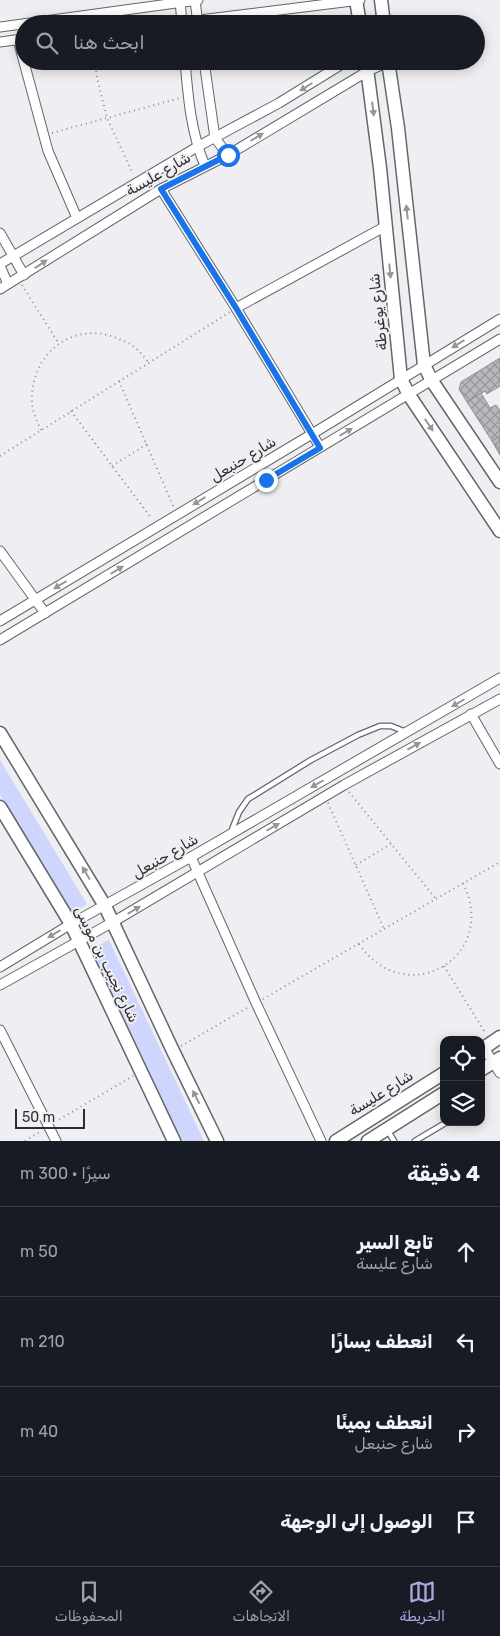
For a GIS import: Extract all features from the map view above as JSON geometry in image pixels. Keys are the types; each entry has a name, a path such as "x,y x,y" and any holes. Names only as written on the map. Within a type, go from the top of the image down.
{"street":[{"path":"83,15 196,0 197,15"},
{"path":"356,0 358,15"},
{"path":"248,15 362,0"},
{"path":"381,0 383,15"},
{"path":"180,1 181,15"},
{"path":"0,27 15,25"},
{"path":"0,42 15,41"},
{"path":"28,70 42,135 77,218"},
{"path":"186,70 188,96 197,147 205,166"},
{"path":"205,70 215,138 228,155"},
{"name":"شارع عليسة","path":"0,265 197,147 279,103 332,70"},
{"name":"شارع عليسة","path":"0,289 161,189 228,155 361,70"},
{"name":"شارع يوغرطة","path":"367,70 386,226 401,379 409,395 500,531"},
{"path":"389,70 399,138 424,365 432,381 500,482"},
{"path":"161,189 236,308 320,448"},
{"path":"236,308 386,226"},
{"path":"0,233 14,257 21,277"},
{"path":"0,265 8,284"},
{"name":"شارع حنبعل","path":"0,621 500,319"},
{"name":"شارع حنبعل","path":"0,640 500,339"},
{"path":"0,551 45,613"},
{"name":"شارع حنبعل","path":"0,967 71,924 191,857 500,678"},
{"name":"شارع حنبعل","path":"0,986 78,940 113,922 344,785 500,699"},
{"path":"471,714 500,764"},
{"path":"0,733 105,906 217,1141"},
{"name":"شارع نجيب بن موسى","path":"0,807 71,924 174,1141"},
{"path":"191,857 256,1003 321,1141"},
{"path":"0,1030 56,1141"},
{"path":"485,1069 498,1064 489,1045"},
{"name":"شارع عليسة","path":"336,1141 440,1076"},
{"path":"379,1136 440,1097"}],"lane":[{"path":"230,834 239,812 248,799 312,760 358,735 380,726 391,726 407,732"},
{"path":"415,1141 440,1126"},
{"path":"379,1136 394,1141"}],"path":[{"path":"96,70 107,118 137,183"},
{"path":"42,135 188,96"},
{"path":"21,277 59,344"},
{"path":"0,456 236,308"},
{"path":"41,430 32,402 33,384 38,368 45,356 59,344 74,336 88,333 108,334 133,345 149,363"},
{"path":"119,381 176,514"},
{"path":"71,411 157,526"},
{"path":"112,466 147,444"},
{"path":"344,785 436,899"},
{"path":"325,796 384,929"},
{"path":"356,865 391,844"},
{"path":"173,1051 500,862"},
{"path":"359,944 366,955 376,963 386,970 401,974 415,975 430,972 444,966 461,950 468,937 472,923 472,908 463,883"},
{"path":"444,966 489,1045"},
{"path":"25,1141 141,1071"}],"shaded area":[{"path":"0,760 87,904 72,913 0,795"},
{"path":"109,940 204,1141 179,1141 88,950"}],"building":[{"path":"500,358 500,386 487,394 485,391 467,402 459,389 461,382"},
{"path":"481,393 490,408 496,405 500,411 500,420 498,421 500,423 500,436 492,441 467,402"},
{"path":"500,436 500,455 492,441"}],"route":[{"path":"228,155 161,189 236,308 320,448 266,480"}]}
